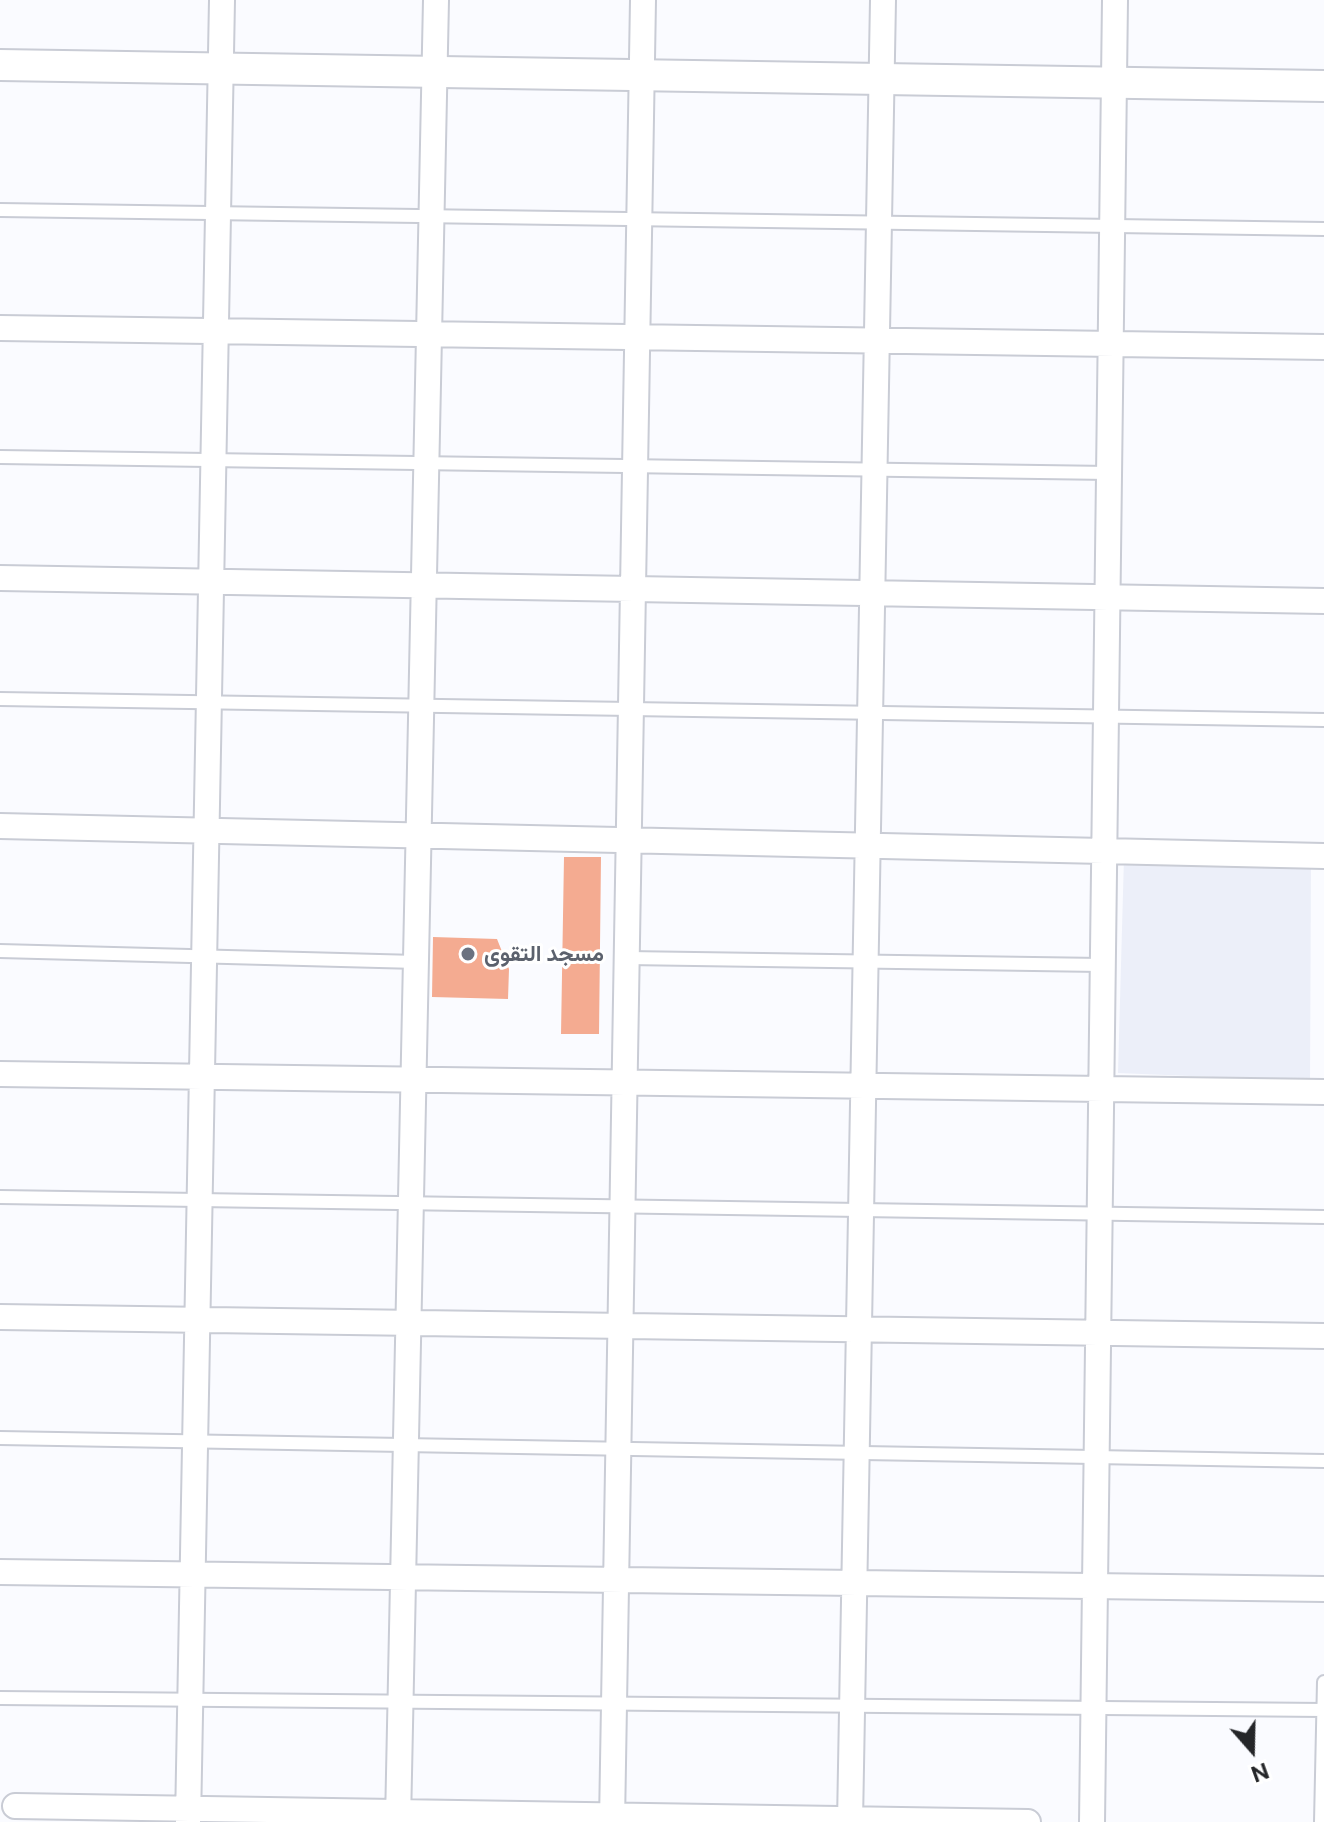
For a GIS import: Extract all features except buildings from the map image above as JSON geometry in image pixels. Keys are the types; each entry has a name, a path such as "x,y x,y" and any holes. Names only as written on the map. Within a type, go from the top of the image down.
{"street":[{"path":"188,1816 222,0"},
{"path":"398,1817 436,0"},
{"path":"612,1819 643,0"},
{"path":"850,1821 883,0"},
{"path":"1092,1822 1115,0"},
{"path":"0,65 1324,86"},
{"path":"0,328 1324,347"},
{"path":"0,578 1324,601"},
{"path":"0,826 1324,856"},
{"path":"0,1074 1324,1092"},
{"path":"0,1317 1324,1336"},
{"path":"0,1572 1324,1589"},
{"path":"15,1806 188,1816 1028,1822"}],"lane":[{"path":"0,210 1324,229"},
{"path":"0,457 1109,473"},
{"path":"0,699 1324,720"},
{"path":"0,951 417,962"},
{"path":"627,958 1101,965"},
{"path":"0,1197 1324,1217"},
{"path":"0,1438 1324,1461"},
{"path":"1321,1822 1324,1682"},
{"path":"0,1698 1324,1710"}],"shaded area":[{"path":"1124,857 1311,860 1310,1081 1118,1073"}],"place":[{"name":"مسجد التقوى","path":"468,954"}]}
